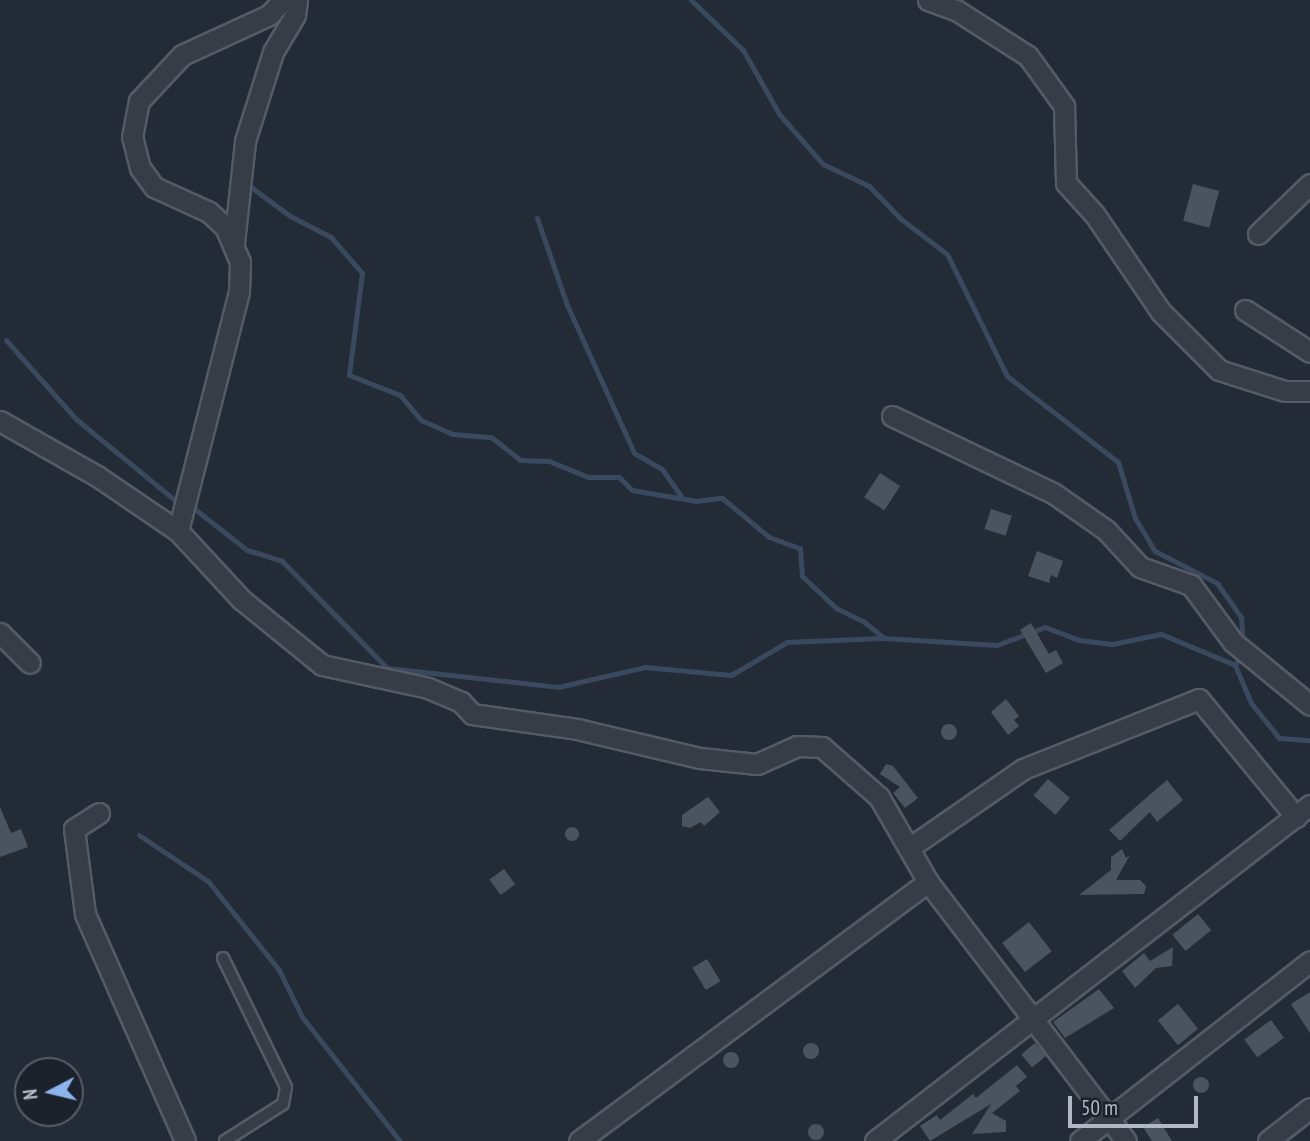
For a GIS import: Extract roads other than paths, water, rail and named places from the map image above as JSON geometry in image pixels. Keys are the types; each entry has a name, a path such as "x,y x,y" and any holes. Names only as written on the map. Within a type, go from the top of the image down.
{"street":[{"path":"234,243 209,212 154,187 140,168 132,137 139,101 182,55 269,15 283,0"},
{"path":"178,531 239,292 234,243 245,141 273,52 295,15 298,0"},
{"path":"928,0 956,10 1028,56 1064,106 1066,183 1095,215 1161,312 1219,370 1285,391 1310,391"},
{"path":"1258,234 1310,184"},
{"path":"1245,310 1310,352"},
{"path":"892,416 1054,493 1106,530 1140,567 1191,584 1233,642 1310,705"},
{"path":"0,421 97,476 178,531 242,600 322,665 428,688 461,702 472,713 577,729 700,758 757,764 797,746 822,747 879,797 928,882 1126,1141"},
{"path":"0,633 30,663"},
{"path":"875,1141 1034,1021 1216,874 1303,811 1199,699 1023,769 909,848"},
{"path":"99,813 74,829 85,914 185,1141"},
{"path":"579,1141 928,882"},
{"path":"1080,1141 1310,961"},
{"path":"1268,1141 1310,1108"}],"lane":[{"path":"223,958 286,1087 283,1104 225,1141"}],"waterway":[{"path":"691,0 743,50 779,114 823,164 869,186 901,219 947,254 1007,376 1118,462 1135,518 1155,551 1217,583 1241,617 1243,644"},
{"path":"251,187 290,216 331,237 362,273 349,375 400,395 421,420 453,434 491,437 520,460 549,461 588,477 619,477 632,490 696,501 722,498 769,537 800,548 802,576 836,608 863,621 884,638 997,645 1045,627 1079,640 1112,644 1161,634 1235,665"},
{"path":"537,218 567,305 634,453 662,469 682,498"},
{"path":"6,340 76,419 176,501"},
{"path":"196,510 247,550 282,561 387,668 558,687 645,667 731,675 787,642 883,638"},
{"path":"1242,653 1235,665 1251,703 1279,738 1310,740"},
{"path":"139,835 208,881 279,970 302,1017 400,1141"}]}
